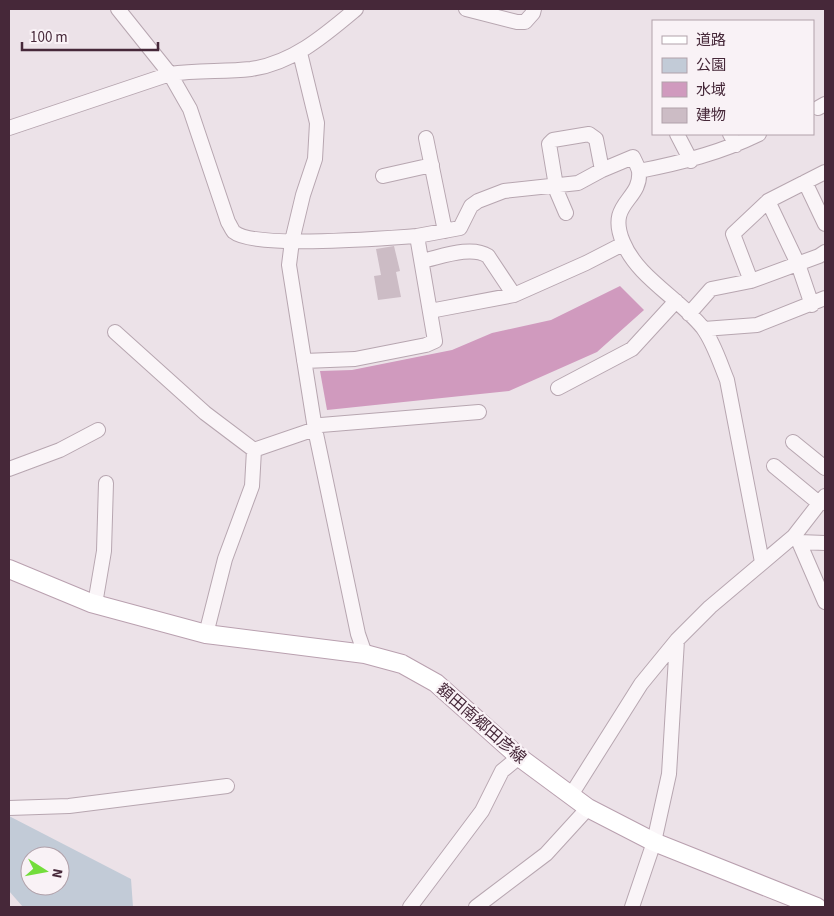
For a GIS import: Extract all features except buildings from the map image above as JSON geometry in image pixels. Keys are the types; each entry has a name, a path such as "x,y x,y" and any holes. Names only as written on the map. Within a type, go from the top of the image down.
{"main road":[{"name":"額田南郷田彦線","path":"9,570 95,604 206,634 365,654 402,664 436,683 519,757 588,808 654,842 817,907"}],"street":[{"path":"118,9 170,74 190,110 228,222 234,232 250,239 351,241 417,236 460,228 471,206 478,201 504,191 578,183 633,157 638,171 637,184 622,207 617,228 623,244 633,261 704,329 717,354 727,380 762,562"},
{"path":"9,128 170,74 186,71 252,68 275,62 299,53 356,9"},
{"path":"466,9 517,22 525,22 534,9"},
{"path":"299,53 317,123 315,159 303,195 292,241 289,265 315,429 358,634 365,654"},
{"path":"566,213 554,185 555,180 549,144 554,140 589,134 596,138 602,170"},
{"path":"678,135 692,160"},
{"path":"638,171 692,160 733,140 755,135"},
{"path":"426,138 445,231"},
{"path":"383,176 432,166"},
{"path":"751,281 733,234 768,202 825,172"},
{"path":"805,182 825,224"},
{"path":"768,202 798,264 812,305"},
{"path":"304,361 354,359 426,345 434,341 417,236"},
{"path":"430,311 514,295 586,263 623,244"},
{"path":"422,261 471,250 482,252 488,256 514,295"},
{"path":"689,314 711,289 751,281 819,256 825,252"},
{"path":"704,329 757,325 812,305 825,298"},
{"path":"558,388 632,348 676,301"},
{"path":"115,332 205,413 254,450"},
{"path":"254,450 322,425 479,412"},
{"path":"9,468 60,450 98,430"},
{"path":"793,442 825,468"},
{"path":"206,634 225,559 252,486 254,450"},
{"path":"571,795 641,684 677,640 710,607 762,562 796,539 823,500 774,466"},
{"path":"95,604 104,551 106,483"},
{"path":"796,539 825,543"},
{"path":"796,539 825,602"},
{"path":"632,907 654,842 669,774 677,640"},
{"path":"410,907 482,811 502,771 519,757"},
{"path":"9,808 69,806 227,786"},
{"path":"476,907 492,902 546,854 588,808"}],"green space":[{"path":"9,816 67,846 20,846 20,896 70,896 70,848 131,879 133,907 23,907 9,891"}],"water":[{"path":"620,286 644,310 597,352 509,391 327,410 320,371 352,370 452,350 492,333 551,320"}]}
